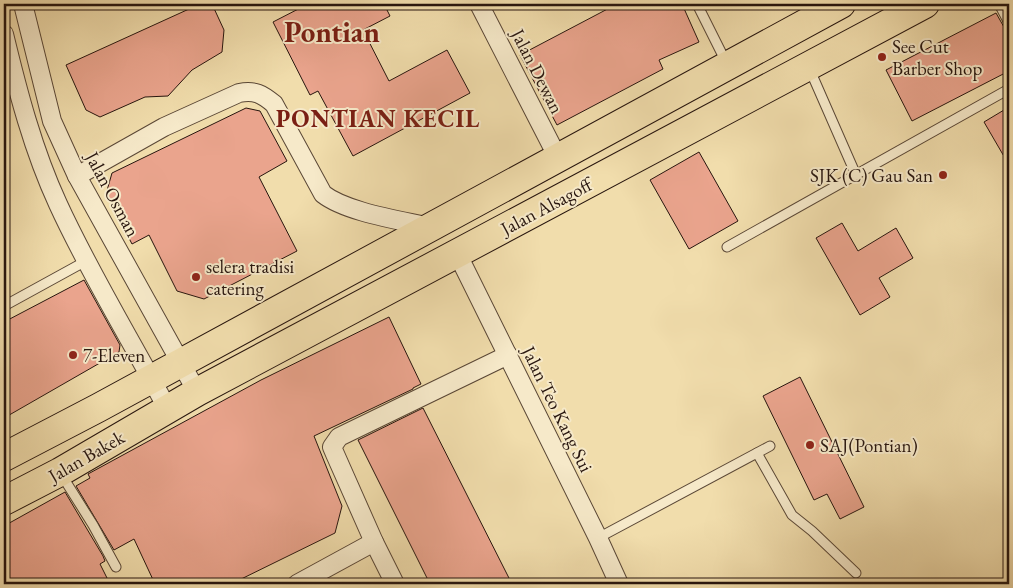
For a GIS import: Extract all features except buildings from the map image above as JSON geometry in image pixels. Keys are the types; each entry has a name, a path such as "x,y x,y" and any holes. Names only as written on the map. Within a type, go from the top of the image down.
{"highway":[{"name":"Jalan Alsagoff","path":"151,379 842,4"},
{"name":"Jalan Alsagoff","path":"166,408 925,4"},
{"name":"Jalan Bakek","path":"4,457 151,379"},
{"name":"Jalan Bakek","path":"4,501 60,472 166,408"}],"street":[{"name":"Jalan Dewan","path":"479,4 558,158"},
{"name":"Jalan Osman","path":"27,5 52,121 77,176 196,392"},
{"path":"4,34 24,112 42,166 58,204 86,261 166,408"},
{"path":"77,176 164,127 239,93 250,91 262,94 274,104 322,194 332,201 430,227"},
{"name":"Jalan Teo Kang Sui","path":"457,253 598,538 618,584"},
{"path":"395,584 335,454 332,447 334,442 508,355"},
{"path":"297,584 374,542"}],"lane":[{"path":"697,4 728,65"},
{"path":"999,4 1009,23"},
{"path":"809,66 856,175"},
{"path":"727,247 1009,89"},
{"path":"4,306 86,261"},
{"path":"598,538 770,446"},
{"path":"757,453 792,515 812,531 856,573"},
{"path":"60,472 73,491 116,567"}],"place":[{"name":"See Cut Barber Shop","path":"882,57"},
{"name":"SJK (C) Gau San","path":"943,175"},
{"name":"selera tradisi catering","path":"196,277"},
{"name":"7-Eleven","path":"73,355"},
{"name":"SAJ(Pontian)","path":"810,445"}],"district":[{"name":"Pontian","path":"332,32"},
{"name":"PONTIAN KECIL","path":"378,119"}]}
